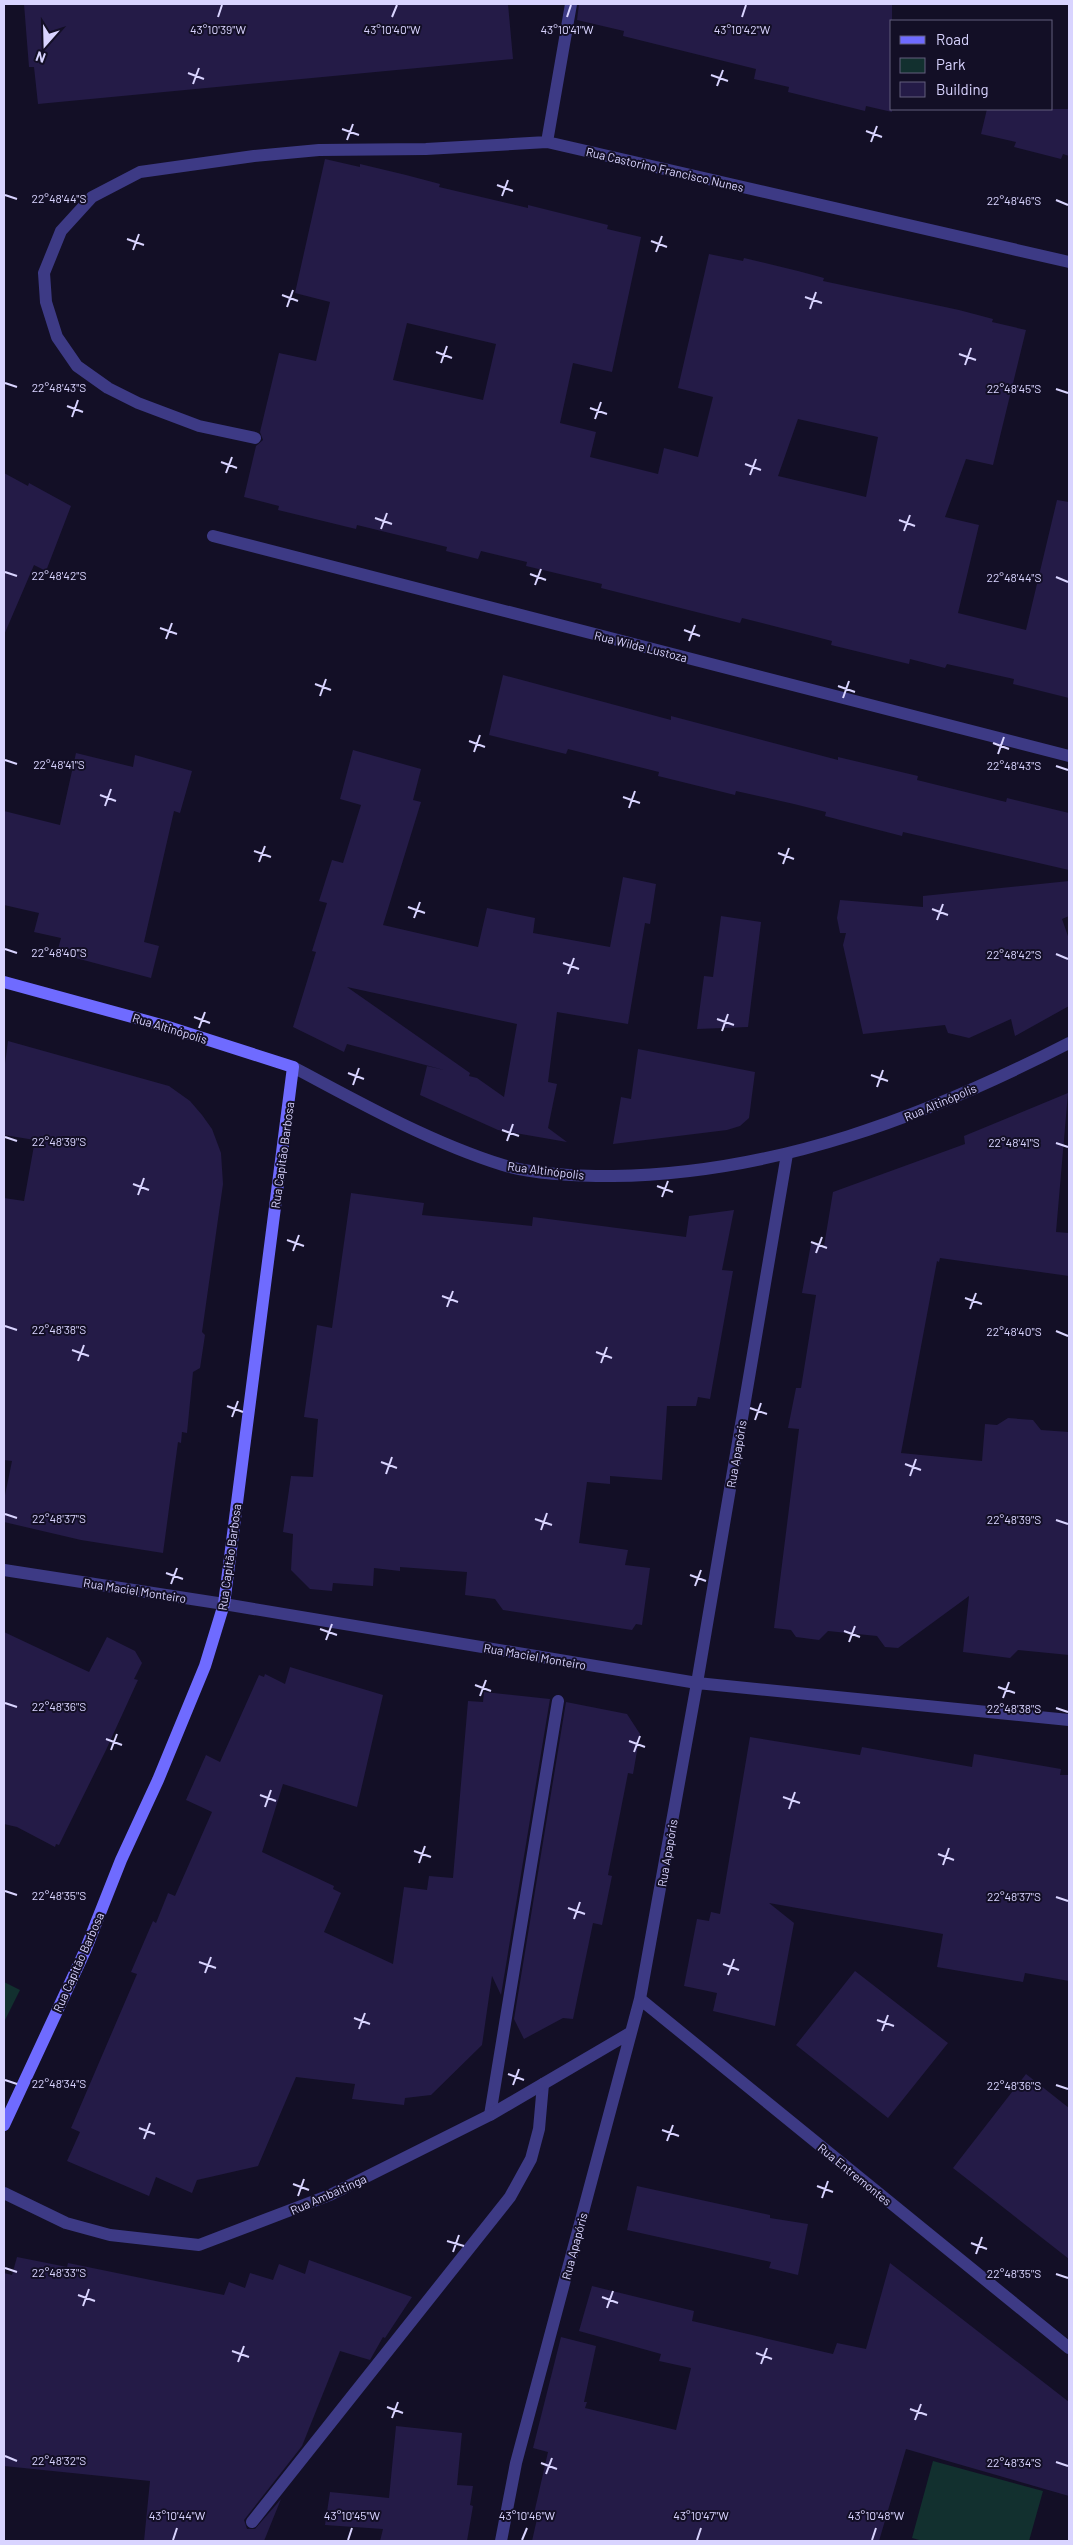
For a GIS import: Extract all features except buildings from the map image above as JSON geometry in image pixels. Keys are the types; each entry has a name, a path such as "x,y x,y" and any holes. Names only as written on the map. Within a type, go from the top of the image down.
{"main road":[{"name":"Rua Altinópolis","path":"4,982 165,1026 293,1067"},
{"name":"Rua Capitão Barbosa","path":"4,2125 85,1951 121,1860 158,1780 205,1666 224,1604 293,1067"}],"street":[{"path":"547,142 571,4"},
{"name":"Rua Castorino Francisco Nunes","path":"255,438 199,426 138,403 108,388 77,366 57,337 46,302 44,273 61,232 92,197 140,172 254,156 319,150 426,149 547,142 1069,262"},
{"name":"Rua Wilde Lustoza","path":"213,536 1069,756"},
{"name":"Rua Altinópolis","path":"293,1067 368,1107 431,1136 504,1166 580,1176 663,1175 788,1154 879,1128 1019,1069 1069,1043"},
{"name":"Rua Apapóris","path":"501,2541 516,2463 640,1999 698,1683 788,1154"},
{"name":"Rua Maciel Monteiro","path":"4,1570 224,1604 698,1683 1069,1720"},
{"path":"490,2115 558,1701"},
{"name":"Rua Entremontes","path":"640,1999 1069,2348"},
{"name":"Rua Ambaitinga","path":"4,2193 66,2223 110,2235 199,2245 330,2194 490,2115 630,2033"},
{"path":"252,2522 510,2197 531,2159 539,2129 543,2084"}],"green space":[{"path":"4,1982 20,1990 4,2022"},
{"path":"933,2461 1043,2491 1029,2541 923,2541 912,2538"}]}
